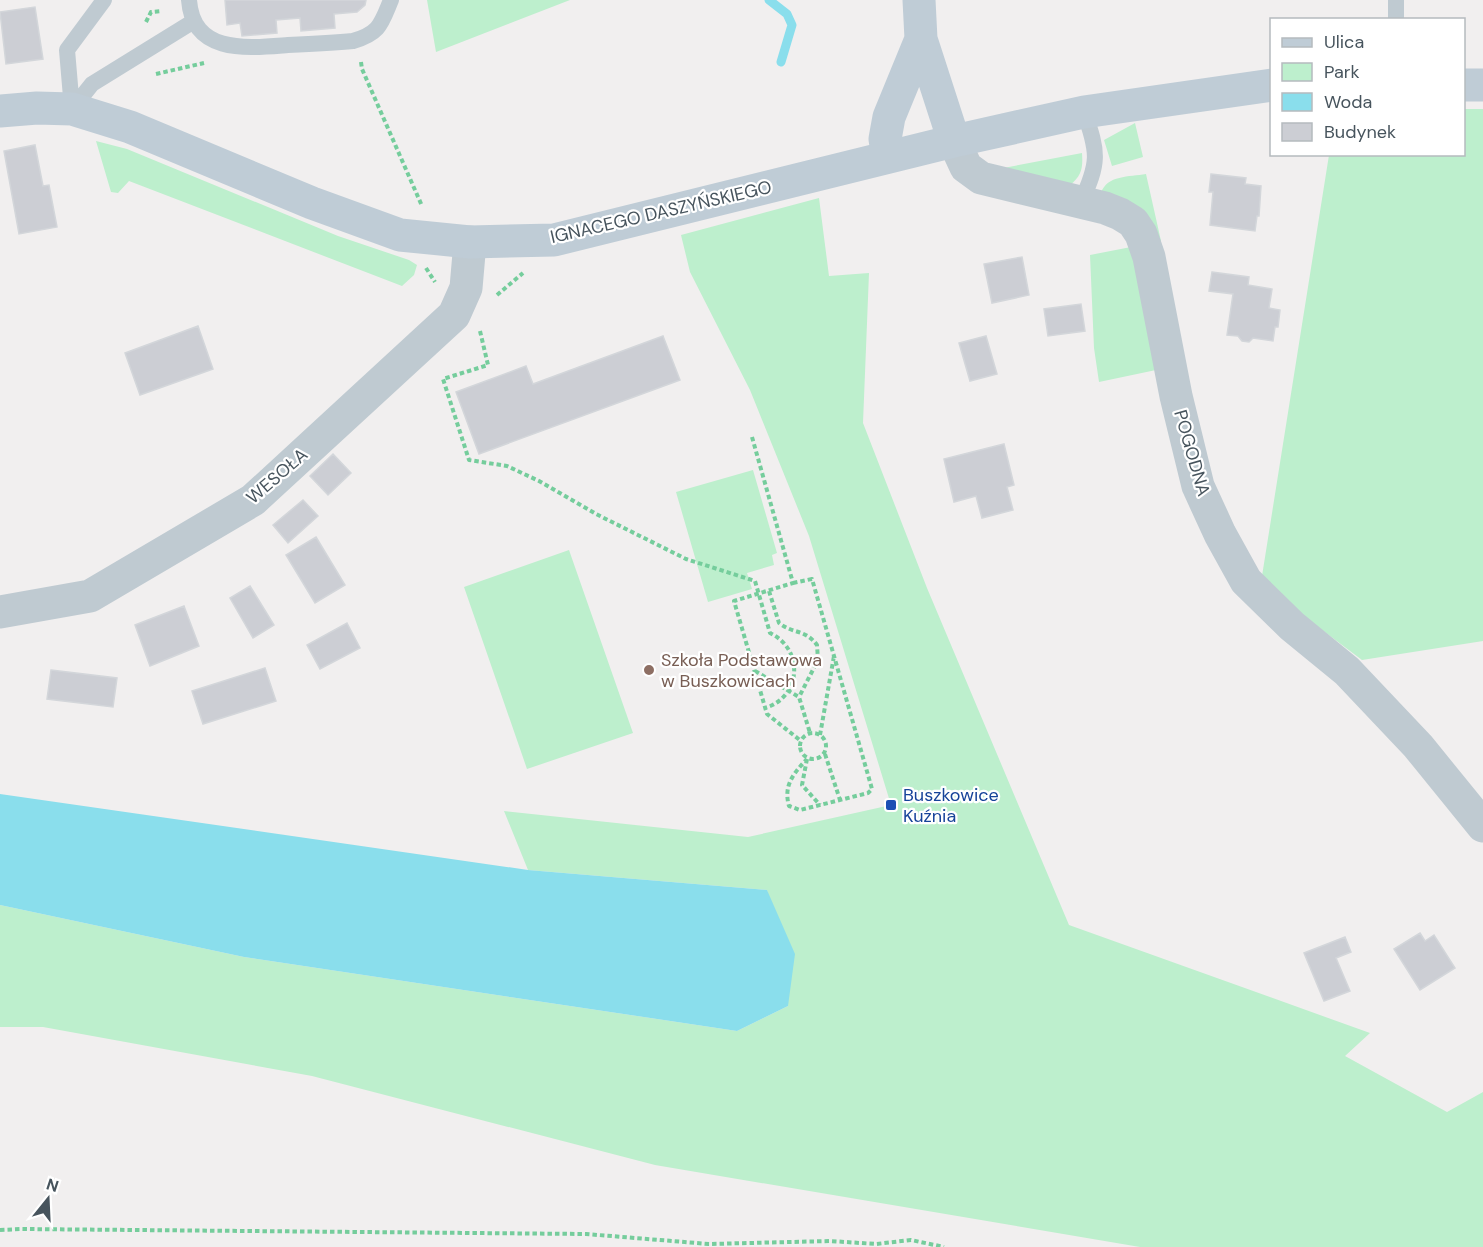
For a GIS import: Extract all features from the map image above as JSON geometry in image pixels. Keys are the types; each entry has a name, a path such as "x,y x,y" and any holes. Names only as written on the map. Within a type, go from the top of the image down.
{"street":[{"path":"919,0 921,39 954,141"},
{"path":"888,157 885,140 889,117 921,39"},
{"name":"IGNACEGO DASZYŃSKIEGO","path":"0,111 37,108 72,109 130,127 334,211 400,235 470,242 554,240 954,141 1084,112 1270,85"},
{"path":"1465,85 1483,85"},
{"name":"POGODNA","path":"954,141 966,167 981,178 1081,202 1120,214 1133,222 1141,234 1149,257 1176,396 1198,486 1220,534 1246,581 1292,626 1347,671 1418,746 1483,826"},
{"name":"WESOŁA","path":"0,612 90,596 253,500 454,315 466,288 470,242"}],"lane":[{"path":"72,109 67,50 104,0"},
{"path":"189,0 194,21 206,36 224,45 242,48 358,40 380,27 391,0"},
{"path":"1396,0 1396,18"},
{"path":"72,109 92,84 194,21"},
{"path":"1081,202 1091,179 1096,159 1094,138 1084,112"}],"path":[{"path":"358,40 362,69 430,225 429,238"},
{"path":"492,299 526,271"},
{"path":"478,323 488,365 443,379 469,460 507,466 686,559 755,581 770,633 784,643 793,661 793,683 790,691 781,701 765,708"},
{"path":"752,438 794,583"},
{"path":"807,759 802,753 801,741 767,714 734,601 812,579 872,789 868,793 800,810 789,806 788,784 791,777 807,759 819,759 825,754"},
{"path":"770,591 779,623 791,630 805,633 817,645 818,660 799,697"},
{"path":"820,735 834,655"},
{"path":"754,671 799,697 810,733"},
{"path":"810,733 820,735 826,741 825,754 840,800"},
{"path":"801,741 810,733"},
{"path":"807,759 802,785 820,805"},
{"path":"0,1230 22,1228 586,1234 709,1244 830,1241 876,1244 911,1240 944,1247"}],"green space":[{"path":"427,0 570,0 436,52"},
{"path":"1465,109 1483,109 1483,641 1362,660 1273,593 1262,576 1329,156 1465,156"},
{"path":"1135,123 1143,157 1112,166 1104,140"},
{"path":"96,141 127,149 338,236 409,260 417,265 414,275 402,286 129,181 118,193 111,192"},
{"path":"1082,153 1081,171 1070,185 993,170"},
{"path":"1146,174 1161,241 1152,242 1101,193 1104,187 1113,180"},
{"path":"819,198 829,276 869,273 863,423 927,588 1069,925 1370,1033 1345,1056 1447,1112 1483,1092 1483,1247 1140,1247 655,1165 312,1076 43,1027 0,1027 0,905 244,957 737,1031 788,1006 767,890 528,870 504,811 748,837 891,805 809,536 750,390 690,272 681,235"},
{"path":"1131,247 1156,370 1099,382 1094,348 1090,255"},
{"path":"753,470 777,553 772,555 774,565 747,573 752,589 708,602 676,492"},
{"path":"569,550 633,733 527,769 464,587"}],"water":[{"path":"0,794 528,870 767,890 795,954 788,1006 737,1031 244,957 0,905"}],"building":[{"path":"225,0 366,0 365,5 357,12 334,14 335,28 301,31 300,18 276,20 277,33 242,36 240,23 227,25"},
{"path":"35,7 43,59 6,64 0,12"},
{"path":"35,145 43,186 49,185 57,227 19,234 4,151"},
{"path":"1211,174 1246,178 1245,184 1261,186 1259,216 1257,216 1255,231 1210,225 1213,192 1209,192"},
{"path":"1022,257 1029,295 992,303 984,264"},
{"path":"1212,272 1249,277 1248,285 1272,289 1269,308 1280,310 1273,341 1253,338 1249,342 1242,341 1238,336 1227,335 1233,294 1209,291"},
{"path":"1081,304 1085,331 1048,336 1044,309"},
{"path":"198,326 213,369 140,395 125,353"},
{"path":"663,336 680,380 479,454 456,392 526,366 533,384"},
{"path":"986,336 997,374 970,381 959,343"},
{"path":"1004,444 1014,485 1007,487 1013,510 982,518 976,496 954,502 944,459"},
{"path":"333,454 351,473 328,495 310,476"},
{"path":"303,500 318,516 288,543 273,525"},
{"path":"316,537 345,585 315,603 286,555"},
{"path":"250,586 274,625 253,638 230,598"},
{"path":"184,606 199,646 150,666 135,625"},
{"path":"347,623 360,648 320,669 307,645"},
{"path":"265,668 276,701 203,724 192,691"},
{"path":"51,670 117,678 113,707 47,699"},
{"path":"1420,933 1425,941 1434,935 1455,968 1420,990 1394,949"},
{"path":"1345,937 1351,952 1336,958 1350,991 1324,1001 1304,953"}],"waterway":[{"path":"769,0 787,14 792,25 781,62"}],"place":[{"name":"Szkoła Podstawowa w Buszkowicach","path":"649,670"},
{"name":"Buszkowice Kuźnia","path":"891,805"}]}
